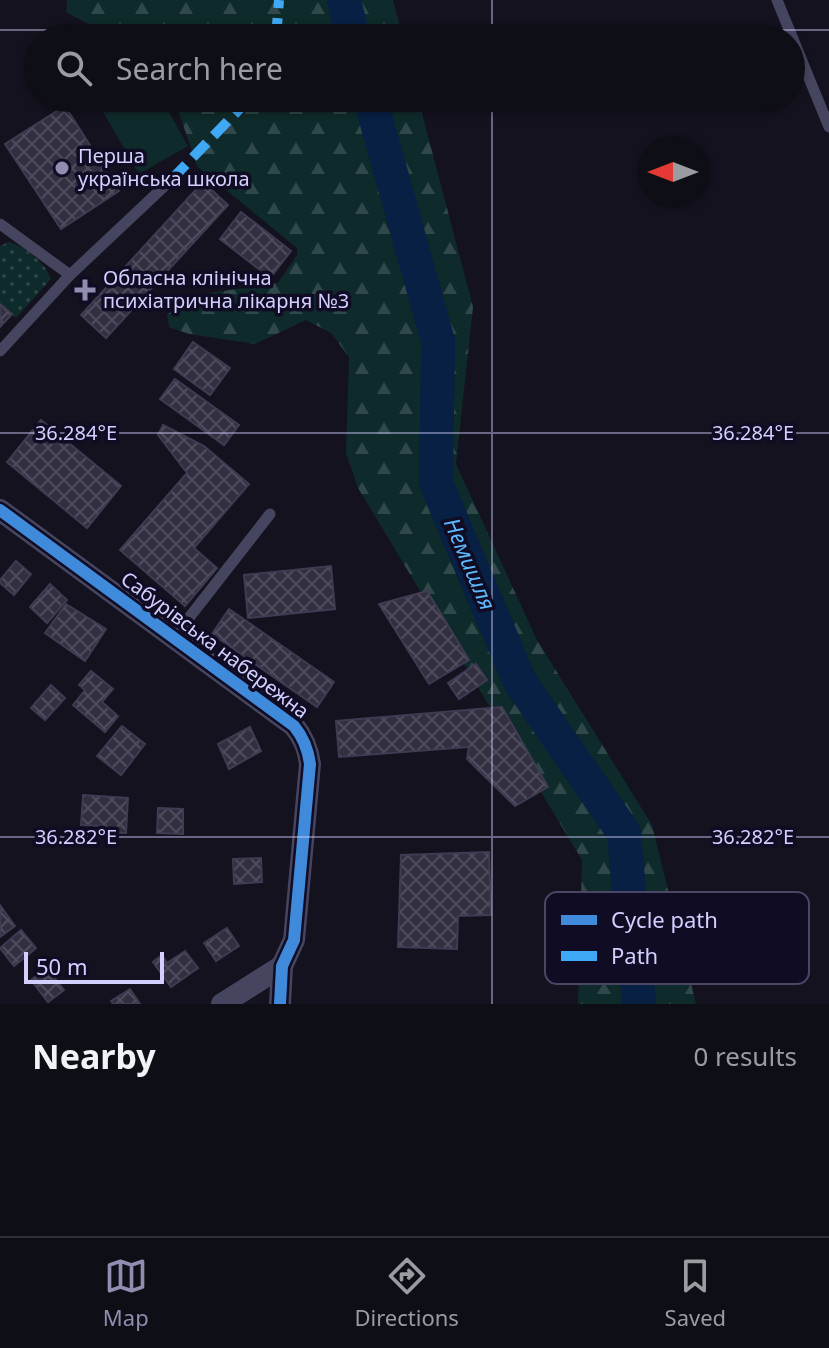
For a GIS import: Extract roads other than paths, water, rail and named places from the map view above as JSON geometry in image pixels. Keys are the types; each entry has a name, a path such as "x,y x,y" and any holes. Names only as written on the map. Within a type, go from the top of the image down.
{"street":[{"name":"Сабурівська набережна","path":"0,510 294,726 308,750 310,764 294,940 282,966 280,1004"},
{"path":"222,1004 282,966"}],"lane":[{"path":"777,0 787,24"},
{"path":"805,68 829,127"},
{"path":"0,351 70,275 172,179"},
{"path":"0,224 70,275"},
{"path":"174,637 270,514"}],"waterway":[{"name":"Немишля","path":"344,0 350,24"},
{"name":"Немишля","path":"374,112 438,341 436,483 520,682 624,833 629,892"},
{"name":"Немишля","path":"637,984 639,1004"}],"place":[{"name":"Перша українська школа","path":"62,168"},
{"name":"Обласна клінічна психіатрична лікарня №3","path":"85,290"}]}
